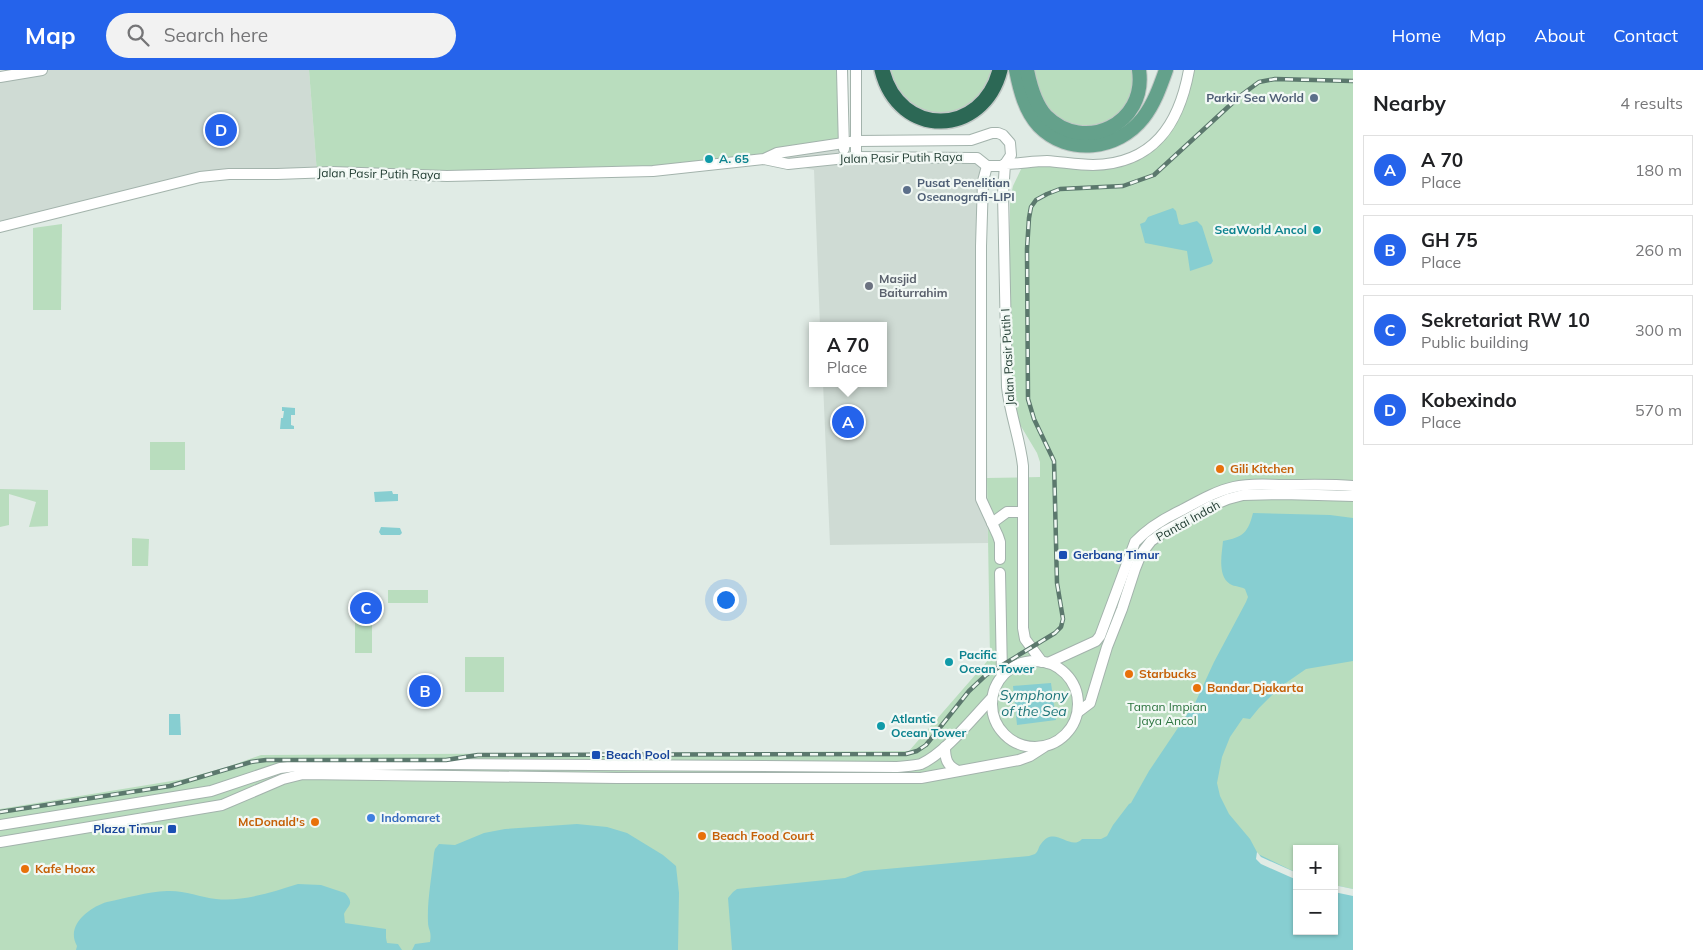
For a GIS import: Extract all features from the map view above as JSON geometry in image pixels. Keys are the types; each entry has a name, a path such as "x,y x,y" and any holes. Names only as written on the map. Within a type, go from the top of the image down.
{"highway":[{"path":"882,70 891,94 898,103 918,117 941,121 958,118 980,105 993,90 1000,70"}],"main road":[{"path":"1016,70 1027,107 1040,127 1061,141 1085,146 1107,144 1136,126 1152,104 1166,70"},
{"path":"1027,70 1036,99 1046,115 1054,122 1071,130 1090,133 1110,127 1132,109 1140,92 1139,70"}],"street":[{"path":"0,76 42,70"},
{"path":"842,70 843,158"},
{"path":"856,70 856,157"},
{"name":"Jalan Pasir Putih Raya","path":"0,227 200,178 228,174 332,172 447,176 653,171 764,160 788,164 856,157 978,158 987,166 996,168 1005,164 1038,161 1093,165 1110,163 1135,157 1154,145 1171,124 1184,96 1189,70"},
{"name":"Jalan Pasir Putih Raya","path":"764,160 777,153 857,141 971,140 992,133 998,133 1003,135 1010,143 1011,155 1005,164"},
{"name":"Jalan Pasir Putih I","path":"1005,164 1003,194 1007,387 1009,406 1022,454 1024,634 1030,648 1045,662"},
{"name":"Jalan Pasir Putih I","path":"987,166 983,181 981,246 981,499 1000,542 1000,559"},
{"name":"Pantai Indah","path":"1045,662 1096,641 1100,636 1135,542 1153,526 1173,514 1212,494 1235,487 1253,485 1353,486"},
{"name":"Pantai Indah","path":"1078,712 1090,703 1107,647 1141,554 1157,537 1211,506 1243,495 1353,496"},
{"path":"992,522 1007,512 1024,512"},
{"path":"1000,573 1002,675"},
{"path":"0,842 222,805 283,779 302,774 922,778 1019,760 1062,738 1072,727 1078,712 1075,688 1069,677 1059,668 1045,662 1033,661 1022,663 1002,675 995,686 991,699 992,711 995,722 1006,736 1020,746 1044,747"},
{"path":"0,825 211,791 280,768 296,766 897,767 919,764 933,757 991,699"},
{"path":"945,747 948,763 958,771"},
{"path":"248,779 252,792"}],"shaded area":[{"path":"41,70 309,70 317,173 229,174 0,227 0,76"},
{"path":"844,144 843,158 977,158 984,164 988,543 830,545 823,387 887,387 887,322 820,322 814,170 764,159"}],"green space":[{"path":"309,70 842,70 844,144 653,171 317,173"},
{"path":"889,70 994,70 984,90 968,106 958,111 936,115 918,110 897,93"},
{"path":"1034,70 1133,70 1135,76 1131,101 1114,119 1087,128 1067,123 1050,112 1040,96"},
{"name":"Taman Impian Jaya Ancol","path":"1189,70 1353,70 1353,950 0,950 0,809 184,779 261,755 909,751 990,658 987,478 1040,477 1040,462 1037,453 1019,423 1015,411 1010,378 1010,200 1013,186 1024,163 1110,163 1162,136"},
{"path":"62,224 61,310 33,310 33,228"},
{"path":"150,442 185,442 185,470 150,470"},
{"path":"0,489 48,490 48,526 29,527 36,502 9,494 9,525 0,527"},
{"path":"132,538 149,539 148,566 132,566"},
{"path":"388,590 428,590 428,603 388,603"},
{"path":"355,620 372,620 372,653 355,653"},
{"path":"465,657 504,657 504,692 465,692"}],"water":[{"path":"1173,208 1176,211 1179,224 1197,221 1202,226 1213,261 1211,264 1190,271 1187,251 1145,243 1140,224 1145,222 1148,217"},
{"path":"282,407 295,408 295,415 291,415 291,425 294,426 294,429 280,429 284,411 282,411"},
{"path":"392,491 393,494 398,494 398,501 375,502 374,492"},
{"path":"1253,513 1330,515 1353,518 1353,661 1306,669 1280,687 1250,719 1243,718 1230,737 1222,757 1217,783 1220,796 1229,814 1250,839 1258,854 1293,871 1293,935 1338,935 1338,886 1353,889 1353,950 732,950 728,898 737,889 845,878 864,871 1029,856 1037,852 1039,846 1046,839 1052,837 1077,842 1082,839 1101,839 1107,836 1113,825 1131,803 1149,771 1196,701 1214,662 1246,602 1248,597 1245,589 1230,584 1223,576 1221,558 1223,541 1240,536 1247,530"},
{"path":"381,527 400,528 402,533 400,535 381,535 379,532"},
{"name":"Symphony of the Sea","path":"1051,683 1056,720 1017,725 1013,686"},
{"path":"169,714 180,714 181,735 169,735"},
{"path":"577,824 607,827 627,833 663,855 676,866 679,893 678,950 412,950 415,944 430,942 431,935 428,922 429,897 434,853 439,844 455,845 484,833 505,829"},
{"path":"298,884 321,885 345,893 350,902 344,914 345,923 386,929 387,943 398,944 402,950 76,950 74,931 77,924 81,918 100,904 167,891 216,899 237,899 257,896"}],"pier":[{"path":"1257,852 1261,857 1293,871 1293,878 1261,864 1256,859"},
{"path":"1338,886 1353,889 1353,896 1338,893"}],"railway":[{"path":"0,812 170,786 251,762 266,760 446,760 478,755 906,754 917,751 926,745 969,691 986,675 1055,633 1061,627 1063,619 1057,583 1054,461 1034,419 1028,399 1027,249 1031,207 1036,200 1060,189 1123,186 1154,175 1240,96 1259,82 1275,79 1353,81"}],"place":[{"name":"Parkir Sea World","path":"1314,98"},
{"name":"Kobexindo","path":"221,130"},
{"name":"A. 65","path":"709,159"},
{"name":"Pusat Penelitian Oseanografi-LIPI","path":"907,190"},
{"name":"SeaWorld Ancol","path":"1317,230"},
{"name":"Masjid Baiturrahim","path":"869,286"},
{"name":"A 70","path":"848,422"},
{"name":"Gili Kitchen","path":"1220,469"},
{"name":"Gerbang Timur","path":"1063,555"},
{"name":"Sekretariat RW 10","path":"366,608"},
{"name":"Pacific Ocean Tower","path":"949,662"},
{"name":"Starbucks","path":"1129,674"},
{"name":"Bandar Djakarta","path":"1197,688"},
{"name":"GH 75","path":"425,691"},
{"name":"Atlantic Ocean Tower","path":"881,726"},
{"name":"Beach Pool","path":"596,755"},
{"name":"Indomaret","path":"371,818"},
{"name":"McDonald's","path":"315,822"},
{"name":"Plaza Timur","path":"172,829"},
{"name":"Beach Food Court","path":"702,836"},
{"name":"Kafe Hoax","path":"25,869"}]}
